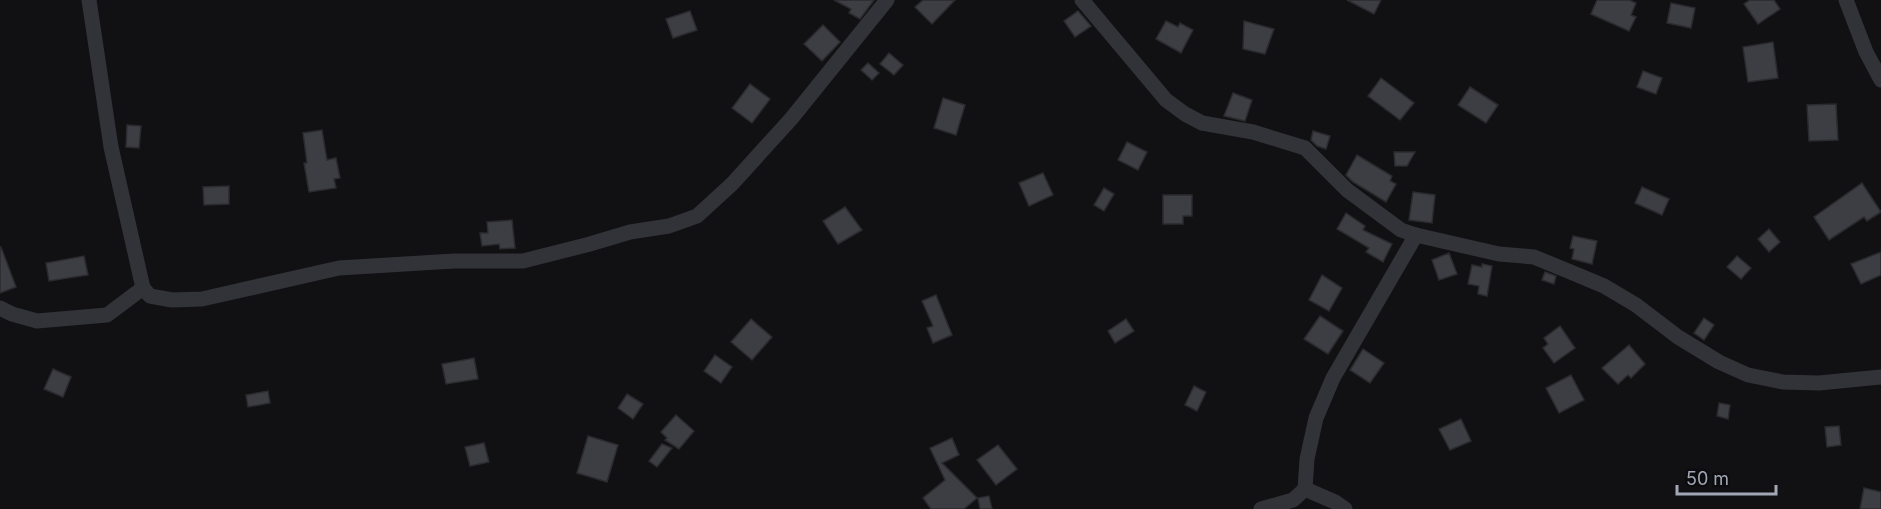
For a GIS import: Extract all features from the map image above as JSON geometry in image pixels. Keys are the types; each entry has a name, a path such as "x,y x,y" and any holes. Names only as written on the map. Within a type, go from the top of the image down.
{"street":[{"path":"89,0 111,147 142,288 150,296 172,300 202,299 339,268 454,261 524,261 630,232 669,226 697,216 732,184 791,119 887,0"},
{"path":"1082,0 1166,100 1185,114 1202,123 1253,132 1305,148 1347,190 1401,230 1499,254 1534,257 1573,273 1604,286 1636,304 1678,337 1719,362 1748,375 1783,382 1819,383 1881,377"},
{"path":"1846,0 1866,52 1881,80"},
{"path":"1261,509 1293,500 1305,489 1307,459 1316,418 1332,378 1416,235"},
{"path":"0,308 38,321 107,315 142,288"},
{"path":"1305,489 1345,509"}],"building":[{"path":"834,0 874,0 860,19 849,13 851,9"},
{"path":"923,0 955,0 932,24 915,7"},
{"path":"1347,0 1381,0 1374,14"},
{"path":"1597,0 1629,0 1636,3 1631,15 1636,17 1629,31 1591,14"},
{"path":"1750,0 1774,0 1780,9 1758,24 1744,4"},
{"path":"1671,3 1695,8 1691,28 1667,23"},
{"path":"690,11 697,30 673,38 666,19"},
{"path":"1078,11 1091,26 1075,37 1064,21"},
{"path":"1166,21 1178,27 1180,23 1193,30 1181,53 1156,39"},
{"path":"1244,21 1274,29 1265,54 1243,49"},
{"path":"823,25 840,42 822,61 804,44"},
{"path":"1773,42 1778,78 1748,82 1743,47"},
{"path":"889,53 903,65 894,75 880,64"},
{"path":"868,63 879,73 872,80 861,70"},
{"path":"1643,71 1662,78 1656,94 1637,87"},
{"path":"1381,78 1414,103 1400,120 1368,96"},
{"path":"750,84 770,99 752,123 732,108"},
{"path":"1470,87 1498,105 1486,123 1458,105"},
{"path":"1233,93 1252,100 1245,121 1224,116"},
{"path":"943,98 965,105 956,135 934,128"},
{"path":"1836,104 1838,140 1809,141 1807,105"},
{"path":"127,125 141,126 139,148 126,147"},
{"path":"322,130 327,160 336,158 340,178 334,179 336,188 309,192 304,163 307,163 303,133"},
{"path":"1313,131 1330,136 1326,149 1317,146 1311,140"},
{"path":"1127,142 1147,152 1138,170 1118,160"},
{"path":"1394,152 1415,152 1407,166 1395,166"},
{"path":"1357,155 1392,176 1390,181 1396,184 1386,202 1353,182 1346,175"},
{"path":"1043,173 1053,195 1029,206 1019,183"},
{"path":"1862,183 1881,212 1867,221 1864,217 1829,240 1814,217"},
{"path":"229,186 229,204 204,205 203,187"},
{"path":"1642,187 1669,199 1662,215 1635,203"},
{"path":"1104,188 1114,194 1104,211 1094,205"},
{"path":"1413,192 1435,195 1432,223 1409,220"},
{"path":"1163,195 1192,195 1192,216 1183,216 1183,224 1163,224"},
{"path":"845,207 862,230 838,244 823,221"},
{"path":"1346,213 1365,226 1363,230 1392,244 1383,262 1366,252 1369,248 1337,229"},
{"path":"512,220 515,248 500,249 499,244 482,246 480,233 488,233 487,222"},
{"path":"1769,229 1780,242 1769,252 1758,239"},
{"path":"1573,236 1597,241 1592,264 1572,259 1574,249 1570,248"},
{"path":"0,247 16,287 0,293"},
{"path":"1881,252 1881,275 1861,284 1851,264"},
{"path":"1449,253 1457,274 1439,280 1432,260"},
{"path":"84,256 88,275 49,281 46,263"},
{"path":"1737,256 1751,268 1741,279 1727,267"},
{"path":"1482,264 1492,266 1487,296 1478,294 1479,286 1468,284 1472,265 1482,267"},
{"path":"1545,272 1556,276 1554,284 1542,280"},
{"path":"1322,275 1342,288 1329,311 1309,300"},
{"path":"936,295 952,335 933,343 927,328 933,326 922,301"},
{"path":"1320,316 1343,331 1328,354 1304,339"},
{"path":"1704,318 1714,325 1704,340 1694,333"},
{"path":"751,319 772,337 752,360 731,342"},
{"path":"1126,319 1134,331 1115,343 1108,331"},
{"path":"1560,326 1575,348 1554,363 1543,348 1548,344 1544,338"},
{"path":"1629,345 1645,364 1631,378 1628,375 1618,384 1602,368"},
{"path":"1363,349 1384,363 1370,383 1350,370"},
{"path":"715,355 732,367 721,383 704,371"},
{"path":"474,358 478,379 446,384 442,364"},
{"path":"53,369 71,377 63,397 44,389"},
{"path":"1571,375 1584,400 1559,413 1546,388"},
{"path":"1194,386 1206,392 1197,411 1185,405"},
{"path":"268,391 270,403 248,407 246,395"},
{"path":"627,394 643,404 633,419 618,408"},
{"path":"1719,403 1730,405 1728,419 1717,416"},
{"path":"676,415 694,431 679,449 665,440 667,438 661,432"},
{"path":"1461,419 1471,441 1450,450 1439,429"},
{"path":"1839,426 1841,445 1827,447 1825,427"},
{"path":"588,436 618,445 607,482 577,473"},
{"path":"952,438 959,455 942,463 977,498 964,509 931,509 923,498 945,480 930,448"},
{"path":"484,443 489,462 470,466 465,447"},
{"path":"662,444 672,448 657,467 649,461"},
{"path":"998,445 1017,469 996,485 977,460"},
{"path":"1864,488 1881,492 1881,509 1860,509"},
{"path":"989,496 992,509 980,509 978,498"}]}
